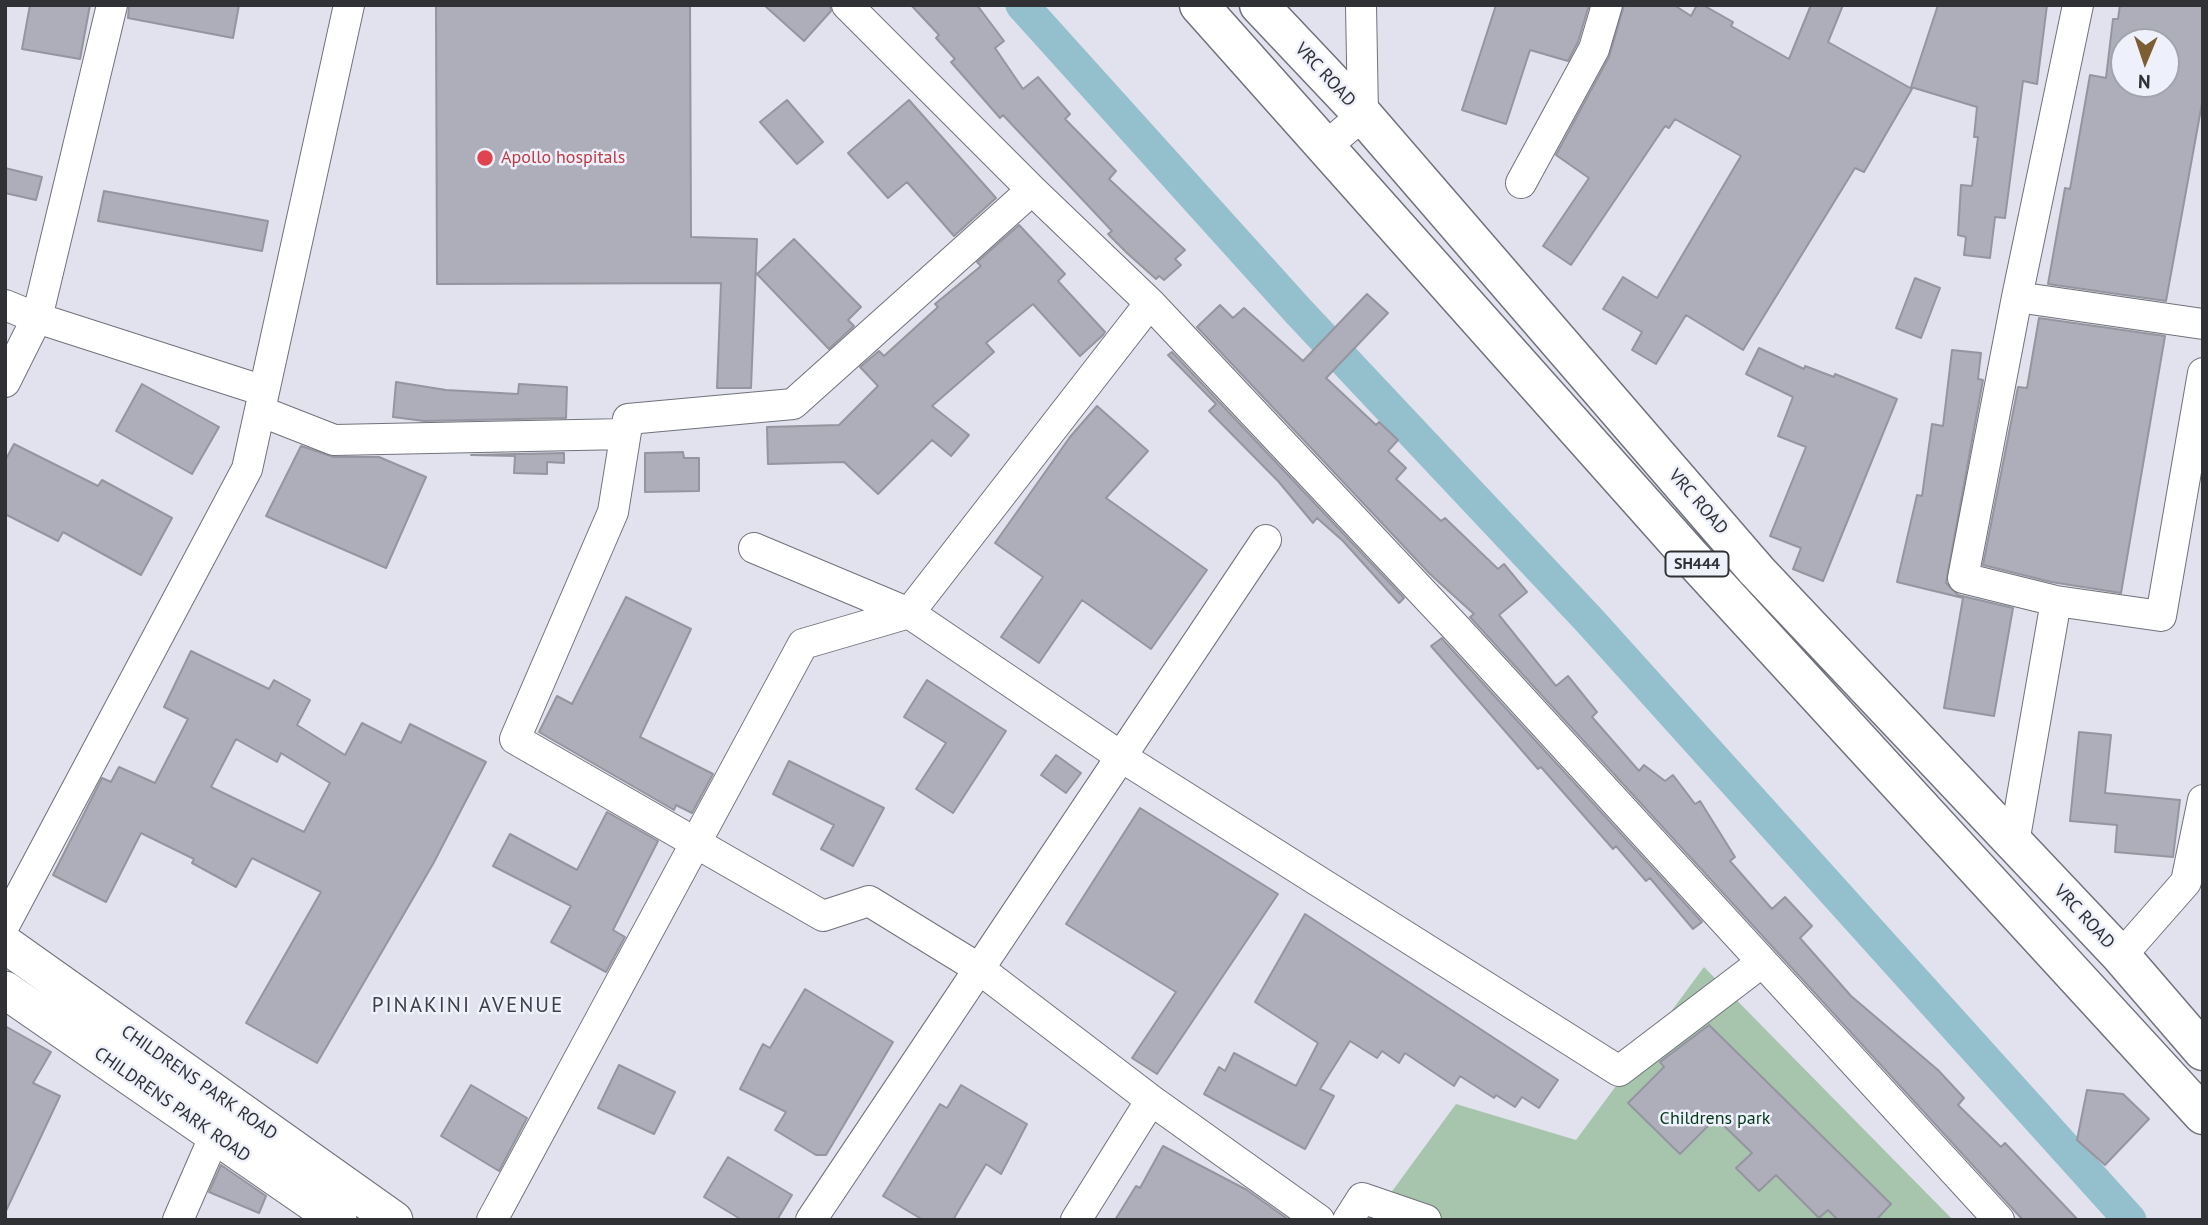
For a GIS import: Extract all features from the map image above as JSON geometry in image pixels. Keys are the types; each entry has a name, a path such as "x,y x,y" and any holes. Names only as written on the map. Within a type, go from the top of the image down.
{"main road":[{"name":"SH444","path":"1199,5 1689,555 2203,1115"},
{"name":"VRC ROAD","path":"1259,5 1363,115 1757,571 2121,956 2203,1051"}],"street":[{"path":"5,382 37,318 112,5"},
{"path":"5,924 247,469 349,5"},
{"path":"847,5 1032,190 1150,303 1458,630 1760,963 1999,1220"},
{"path":"1324,148 1363,115 1361,5"},
{"path":"1521,183 1594,49 1607,5"},
{"path":"2078,5 2017,297 1963,578 2056,601 2161,615 2203,373"},
{"path":"1032,190 793,404 628,419 613,512 515,739 823,916 869,901 978,968 1152,1100 1319,1220"},
{"path":"2017,297 2203,324"},
{"path":"492,1220 803,644 909,613 1150,303"},
{"path":"5,305 262,401 334,440 625,434"},
{"path":"811,1220 1266,540"},
{"path":"754,548 909,613 1120,755 1619,1071 1760,963"},
{"path":"2014,843 2056,601"},
{"path":"2121,956 2194,883 2203,800"},
{"name":"CHILDRENS PARK ROAD","path":"5,944 295,1171 338,1220"},
{"name":"CHILDRENS PARK ROAD","path":"5,990 215,1135 394,1220"},
{"path":"1076,1220 1152,1100"},
{"path":"178,1220 215,1135"},
{"path":"1348,1220 1362,1198 1426,1220"}],"green space":[{"name":"Childrens park","path":"1704,967 1953,1220 1371,1220 1456,1104 1576,1140"}],"building":[{"path":"30,5 90,5 80,59 22,49"},
{"path":"129,5 239,5 233,38 128,18"},
{"path":"436,5 690,5 691,237 757,239 751,388 717,388 721,283 437,284"},
{"path":"764,5 830,5 831,11 804,41"},
{"path":"911,5 977,5 1004,41 995,48 1023,89 1038,77 1070,114 1065,119 1116,171 1109,179 1185,250 1175,259 1181,265 1164,280 1159,276 1156,279 1127,253 1108,234 1112,231 1003,115 1000,118 951,62 955,59 936,38 939,35"},
{"path":"1496,5 1589,5 1578,42 1568,61 1530,50 1506,124 1462,110"},
{"path":"1624,5 1674,5 1691,16 1697,5 1703,5 1733,22 1731,26 1789,59 1811,5 1843,5 1828,42 1912,89 1864,172 1855,168 1743,350 1686,315 1656,364 1632,350 1642,332 1603,309 1623,277 1657,298 1741,156 1675,119 1669,128 1665,126 1571,265 1543,246 1589,178 1556,155 1609,57"},
{"path":"1938,5 2047,5 2037,84 2023,81 2005,218 1995,217 1990,258 1964,255 1966,237 1958,235 1961,185 1972,186 1978,137 1974,137 1977,107 1911,87"},
{"path":"2120,5 2203,5 2203,98 2166,301 2048,284 2065,188 2070,189 2090,75 2106,78 2110,44 2110,98 2180,98 2180,28 2112,28 2113,19 2118,19"},
{"path":"787,100 823,142 797,164 760,122"},
{"path":"909,100 996,198 954,236 907,182 888,198 848,153"},
{"path":"5,168 42,177 36,200 5,193"},
{"path":"104,191 268,221 262,251 98,221"},
{"path":"1019,225 1065,274 1058,281 1105,332 1103,335 1080,356 1033,304 986,343 994,352 932,406 969,435 951,456 932,440 878,494 844,462 768,464 767,427 839,425 878,386 860,367 879,351 884,356 938,307 935,304 981,266 977,262"},
{"path":"794,239 861,307 848,320 854,326 829,349 757,274"},
{"path":"1915,278 1940,288 1921,338 1896,328"},
{"path":"1367,294 1388,313 1326,378 1376,425 1379,422 1398,440 1388,451 1406,468 1396,479 1441,521 1445,518 1498,569 1504,564 1527,592 1499,615 1556,686 1568,676 1597,712 1592,717 1639,771 1644,765 1665,781 1673,775 1695,804 1700,801 1735,857 1730,861 1772,909 1785,897 1812,926 1800,938 1851,996 1938,1070 1964,1098 1958,1105 2001,1147 2005,1143 2078,1220 2023,1220 1470,617 1474,614 1430,574 1197,327 1220,305 1233,318 1244,308 1303,361"},
{"path":"2039,318 2165,336 2121,593 2051,582 1983,565 2018,387 2027,388"},
{"path":"1759,348 1804,369 1805,366 1834,377 1835,374 1897,399 1823,581 1793,569 1801,548 1770,536 1806,447 1778,436 1793,397 1746,374"},
{"path":"1952,350 1981,353 1978,379 1983,380 1946,583 1958,595 2013,608 1994,716 1944,708 1963,598 1897,582 1917,495 1922,496 1932,424 1943,426"},
{"path":"1172,352 1404,598 1399,603 1343,541 1317,518 1313,523 1278,481 1209,411 1216,404 1168,355"},
{"path":"396,382 446,390 518,394 519,384 567,387 566,418 424,421 393,417"},
{"path":"142,384 219,427 192,474 116,431"},
{"path":"1097,406 1148,451 1106,498 1207,570 1151,649 1082,600 1039,663 1001,637 1043,577 995,543 1070,437"},
{"path":"14,444 98,486 102,480 172,518 141,575 63,532 58,541 5,514 5,461"},
{"path":"301,446 334,457 379,457 426,477 386,568 266,516"},
{"path":"683,452 684,458 699,458 699,491 645,492 645,453"},
{"path":"564,453 564,463 547,462 547,474 514,473 515,456 471,455"},
{"path":"626,597 691,629 640,737 713,774 692,813 676,805 674,810 539,732 557,696 572,704"},
{"path":"1442,638 1702,922 1693,929 1650,878 1646,881 1616,846 1613,849 1541,767 1538,769 1431,646"},
{"path":"191,651 269,689 274,680 310,700 297,725 345,755 362,723 401,743 410,724 486,762 433,864 317,1063 246,1023 321,892 252,858 236,887 192,863 194,859 141,833 106,902 53,875 102,778 111,782 119,767 155,783 188,719 164,707","holes":["236,739 277,762 281,753 330,783 304,832 211,787"]},
{"path":"927,680 1006,731 953,813 916,789 946,743 904,717"},
{"path":"2079,732 2111,735 2105,793 2180,800 2173,857 2115,852 2117,825 2070,821"},
{"path":"1056,755 1081,773 1066,793 1041,775"},
{"path":"789,761 884,808 853,866 821,849 834,825 773,794"},
{"path":"1140,808 1278,894 1157,1074 1132,1058 1176,992 1066,924"},
{"path":"607,812 658,841 613,930 625,937 606,972 551,942 571,906 493,866 510,834 577,870"},
{"path":"1305,914 1558,1080 1539,1108 1522,1097 1515,1107 1496,1095 1494,1098 1460,1076 1454,1086 1405,1053 1399,1063 1382,1051 1377,1058 1350,1041 1320,1089 1334,1096 1305,1149 1204,1094 1219,1067 1225,1071 1234,1053 1296,1086 1318,1043 1255,1002"},
{"path":"805,989 893,1042 826,1155 816,1155 775,1130 786,1112 740,1089 763,1044 770,1048"},
{"path":"1709,1025 1891,1204 1876,1220 1838,1220 1828,1210 1819,1218 1776,1175 1759,1191 1736,1168 1752,1153 1716,1118 1680,1154 1628,1103 1664,1067 1660,1062"},
{"path":"5,1026 51,1052 33,1083 60,1096 5,1213"},
{"path":"619,1065 675,1092 654,1134 598,1108"},
{"path":"471,1085 527,1118 499,1171 441,1136"},
{"path":"961,1085 1027,1124 1001,1174 986,1164 953,1220 923,1220 883,1196 940,1104 947,1108"},
{"path":"2087,1090 2123,1094 2149,1119 2105,1165 2077,1140"},
{"path":"1163,1146 1247,1190 1289,1220 1115,1220 1136,1186 1140,1188"},
{"path":"728,1157 792,1195 777,1220 742,1220 704,1197"},
{"path":"221,1165 266,1196 259,1213 209,1192"}],"waterway":[{"path":"1022,5 1299,312 1589,620 2130,1220"}],"place":[{"name":"Apollo hospitals","path":"485,158"}],"district":[{"name":"PINAKINI AVENUE","path":"468,1006"}]}
